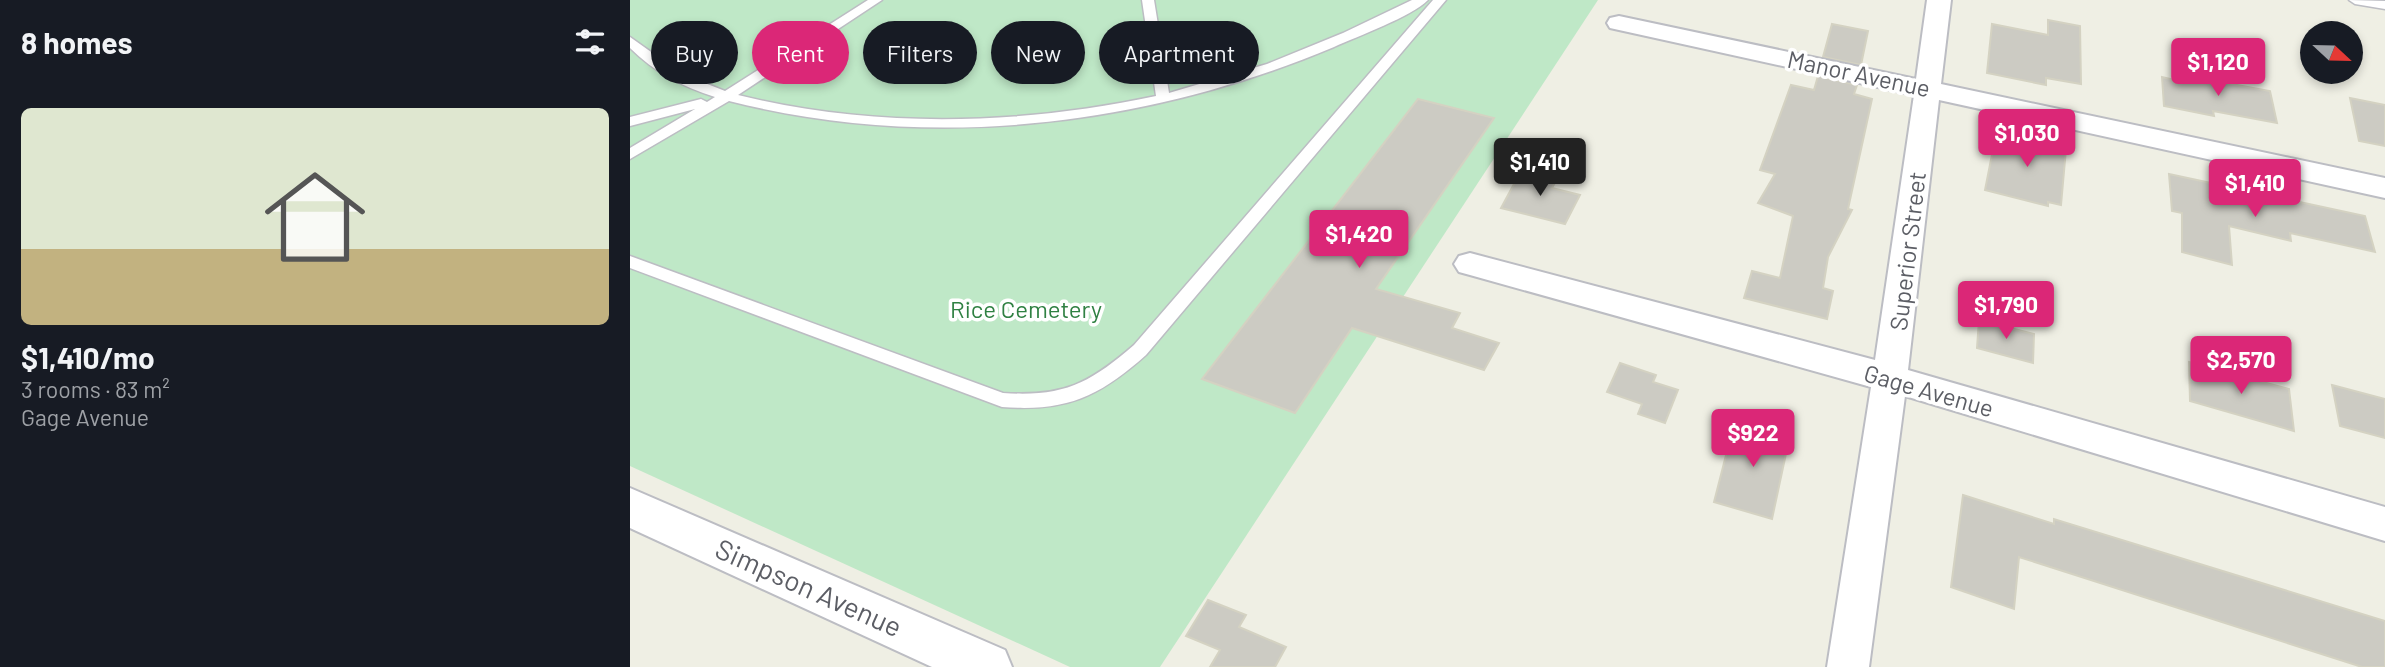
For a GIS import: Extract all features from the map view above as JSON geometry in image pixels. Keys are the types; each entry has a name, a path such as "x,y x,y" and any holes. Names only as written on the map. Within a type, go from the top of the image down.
{"street":[{"name":"Superior Street","path":"1848,667 1890,378 1939,0"},
{"name":"Manor Avenue","path":"1619,23 2385,188"},
{"name":"Gage Avenue","path":"1470,264 1890,378 2385,524"},
{"name":"Simpson Avenue","path":"630,507 987,667"}],"lane":[{"path":"630,154 761,75 876,0"},
{"path":"1148,0 1163,98"},
{"path":"630,41 640,52 672,74 723,96 844,120 908,123 1043,117 1112,109 1163,98 1298,58 1422,0"},
{"path":"630,262 1002,400 1036,404 1078,395 1110,377 1140,350 1440,0"},
{"path":"2355,0 2385,5"},
{"path":"630,122 723,96"}],"green space":[{"name":"Rice Cemetery","path":"630,0 1598,0 1160,667 1070,667 630,466"}],"building":[{"path":"2048,20 2080,26 2081,84 2046,78 2046,85 1987,73 1992,24 2048,35"},
{"path":"1832,24 1868,31 1861,65 1823,57"},
{"path":"2183,75 2270,91 2277,123 2213,111 2214,116 2164,106 2162,77 2183,82"},
{"path":"1818,76 1857,85 1854,94 1872,99 1848,209 1852,210 1828,257 1823,288 1833,291 1827,319 1744,298 1752,271 1780,278 1793,216 1758,203 1775,174 1760,170 1791,85 1814,90"},
{"path":"2350,98 2385,105 2385,146 2359,141"},
{"path":"1418,99 1494,118 1376,289 1460,313 1452,328 1499,343 1484,370 1352,328 1295,413 1202,379"},
{"path":"1997,129 2066,149 2061,205 2048,202 2048,206 1985,190"},
{"path":"1521,171 1557,179 1552,188 1580,195 1565,224 1501,208"},
{"path":"2169,174 2365,216 2375,252 2290,233 2291,241 2229,226 2232,265 2182,252 2182,213 2172,211"},
{"path":"1979,320 2034,334 2033,363 1977,348"},
{"path":"2189,362 2289,389 2294,431 2190,401"},
{"path":"1620,363 1656,375 1653,382 1678,390 1665,423 1638,414 1642,404 1607,392"},
{"path":"2332,385 2385,399 2385,438 2340,426"},
{"path":"1735,420 1790,435 1772,519 1714,502"},
{"path":"1963,495 2054,524 2054,519 2385,621 2385,667 2362,667 2019,557 2014,609 1951,587"},
{"path":"1208,600 1246,615 1239,627 1286,647 1275,667 1210,667 1220,650 1186,636"}]}
